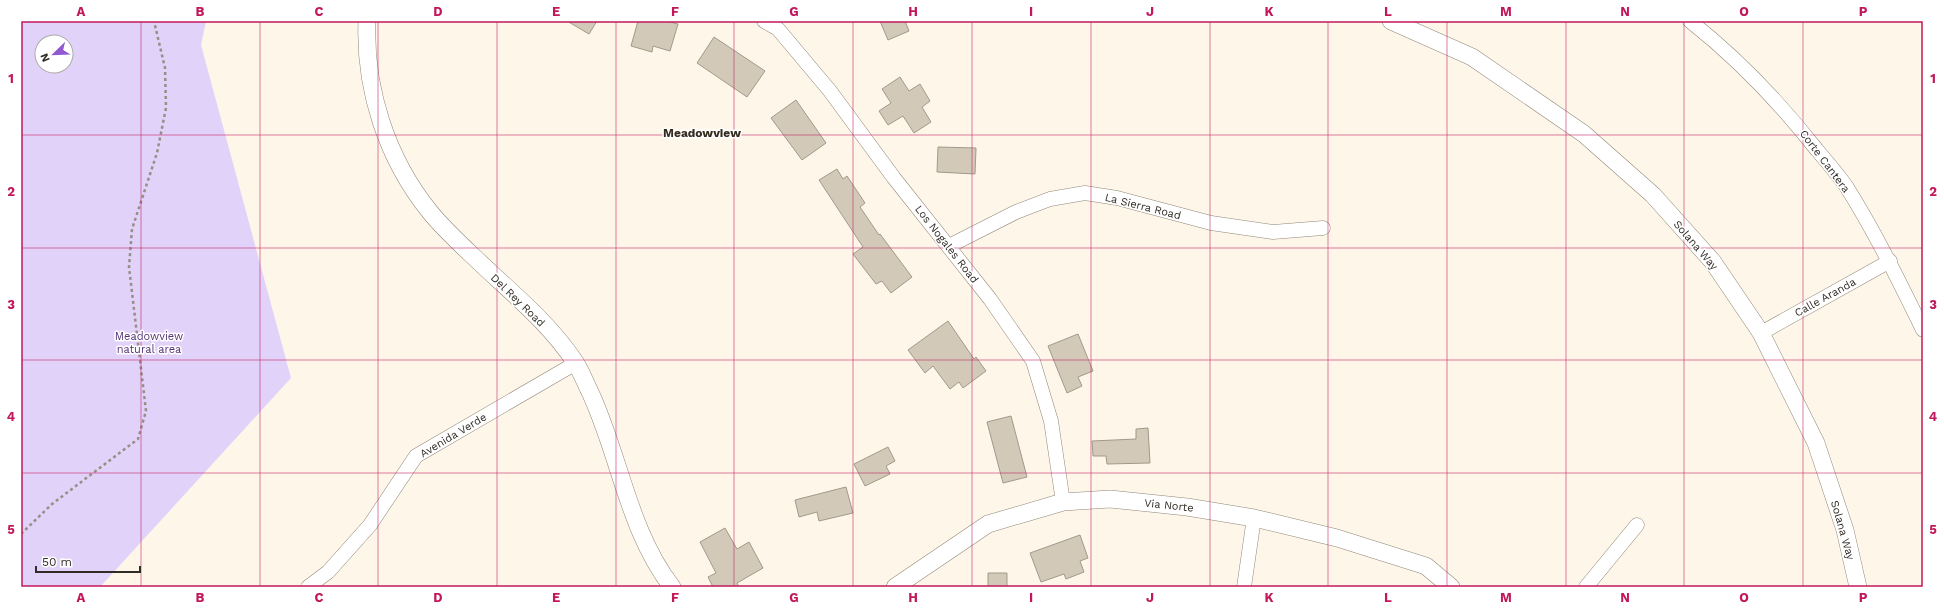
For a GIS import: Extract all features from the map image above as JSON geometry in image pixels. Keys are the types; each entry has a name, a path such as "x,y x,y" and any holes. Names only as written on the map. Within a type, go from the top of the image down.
{"street":[{"name":"Del Rey Road","path":"367,21 366,45 372,93 384,133 406,177 430,212 473,257 526,305 553,334 576,363 601,415 630,505 647,547 672,587"},
{"name":"Los Nogales Road","path":"764,21 778,29 830,91 894,178 990,299 1032,361 1052,421 1063,502"},
{"name":"Solana Way","path":"1390,21 1472,57 1584,134 1653,195 1713,262 1761,333 1816,443 1845,530 1858,587"},
{"name":"Corte Cantera","path":"1690,21 1755,80 1799,128 1845,185 1890,262 1923,330"},
{"name":"La Sierra Road","path":"949,246 1016,212 1050,199 1085,194 1117,198 1211,223 1273,232 1323,228"},
{"name":"Calle Aranda","path":"1761,333 1890,262"},
{"name":"Avenida Verde","path":"308,587 328,572 370,525 416,456 576,363"},
{"name":"Via Norte","path":"895,587 988,524 1063,502 1110,499 1187,507 1254,518 1337,538 1426,566 1452,587"},
{"path":"1244,587 1254,518"},
{"path":"1586,587 1636,525"}],"path":[{"path":"21,534 52,504 138,440 146,411 128,267 132,229 157,153 166,108 165,68 154,21"}],"green space":[{"name":"Meadowview natural area","path":"21,21 206,21 201,45 291,378 100,587 21,587"}],"building":[{"path":"567,21 597,21 589,34"},
{"path":"638,21 666,21 678,24 670,51 653,46 652,52 631,46"},
{"path":"880,21 905,21 909,31 888,40"},
{"path":"714,37 765,71 747,97 697,63"},
{"path":"900,77 909,91 920,84 930,101 922,107 931,122 914,133 903,116 888,125 879,111 891,103 882,89"},
{"path":"796,100 826,143 802,160 771,118"},
{"path":"938,147 976,148 975,174 937,172"},
{"path":"837,169 843,179 847,176 865,203 860,207 879,235 880,234 912,277 891,293 882,281 876,284 853,254 863,247 819,180"},
{"path":"948,321 974,359 976,357 986,371 963,388 959,382 950,389 933,366 925,373 908,350"},
{"path":"1078,334 1093,371 1078,377 1082,386 1067,393 1048,346"},
{"path":"1011,416 1027,477 1003,483 987,422"},
{"path":"1148,428 1150,463 1107,464 1106,456 1093,456 1092,441 1136,439 1136,429"},
{"path":"888,447 895,461 886,466 890,474 865,486 854,464"},
{"path":"846,487 853,513 819,521 817,512 799,517 795,500"},
{"path":"725,528 737,549 749,542 763,568 737,583 739,587 713,587 708,577 716,573 700,542"},
{"path":"1080,535 1088,558 1080,561 1084,572 1066,579 1064,574 1041,582 1030,553"},
{"path":"988,573 1007,573 1007,587 988,587"}],"district":[{"name":"Meadowview","path":"702,133"}]}
